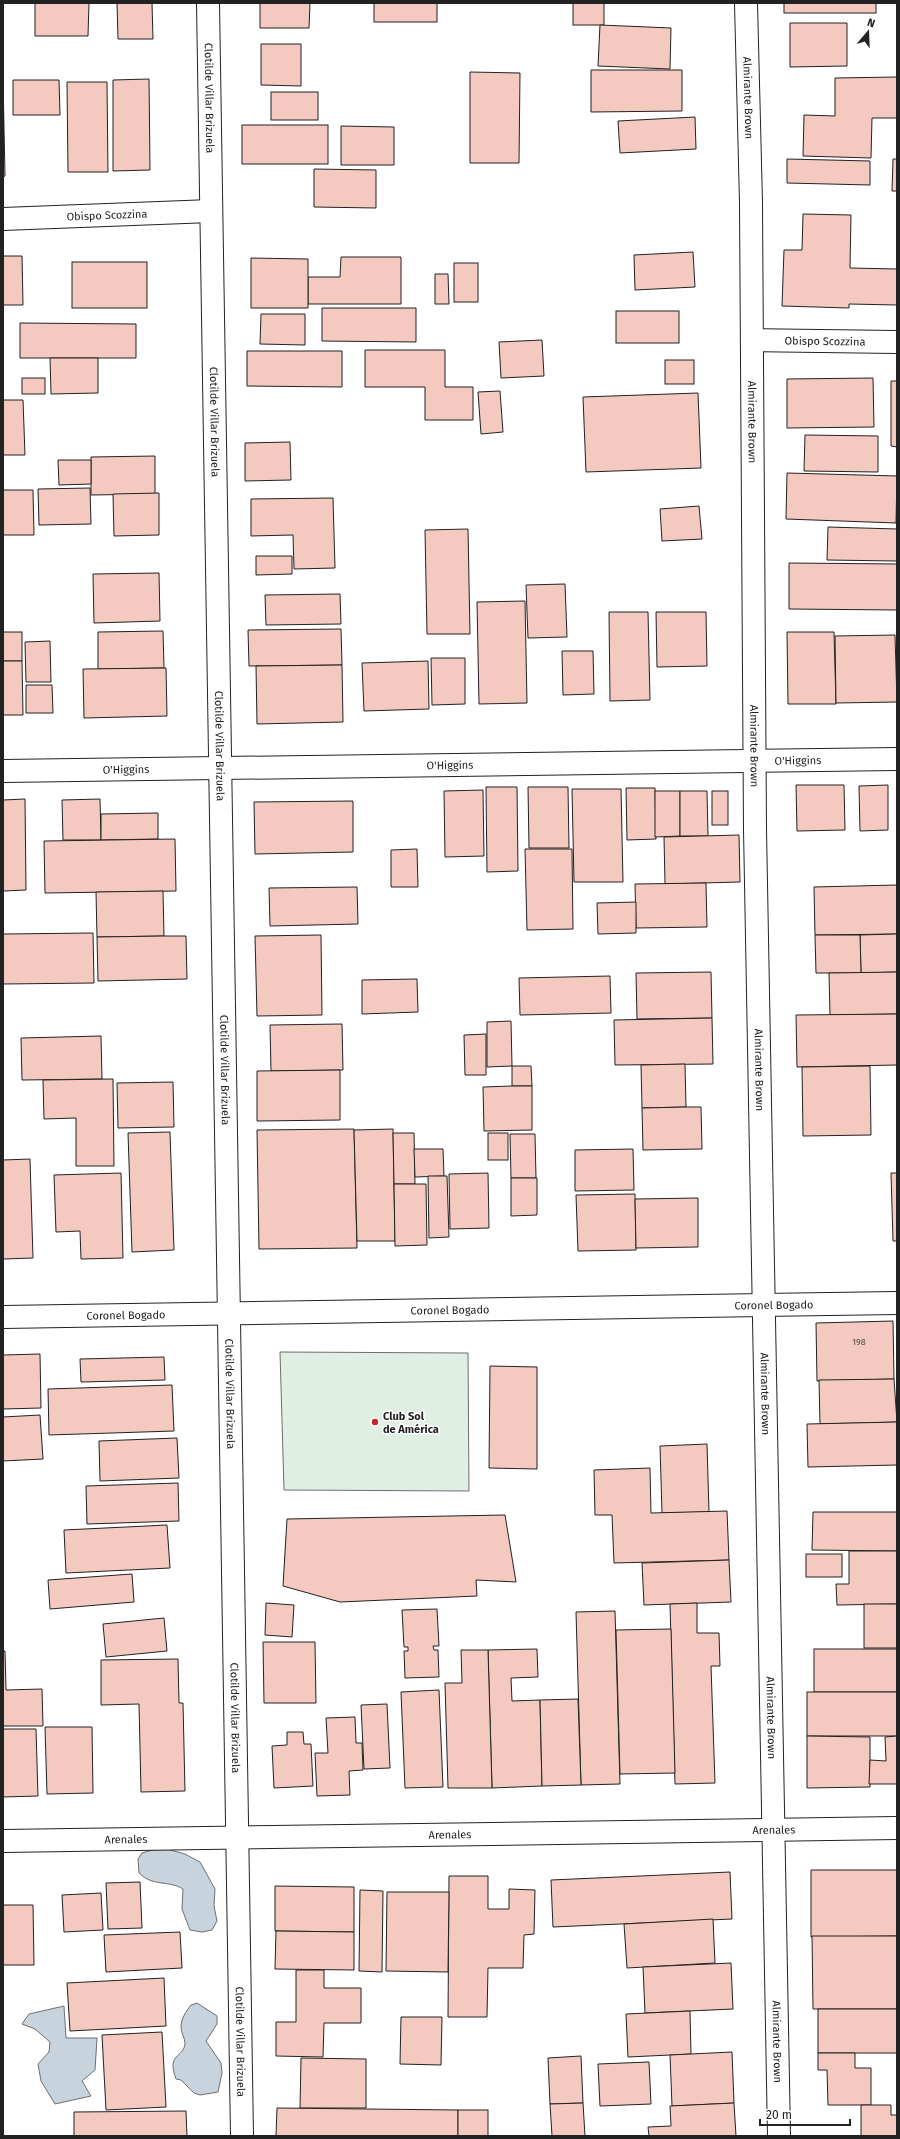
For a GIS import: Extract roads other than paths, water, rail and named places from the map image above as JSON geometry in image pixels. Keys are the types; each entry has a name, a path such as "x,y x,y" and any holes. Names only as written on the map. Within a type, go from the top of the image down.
{"street":[{"name":"Clotilde Villar Brizuela","path":"208,3 242,2136"},
{"name":"Almirante Brown","path":"746,3 752,340 754,760 779,2136"},
{"name":"Obispo Scozzina","path":"3,219 211,211"},
{"name":"Obispo Scozzina","path":"752,340 897,342"},
{"name":"O'Higgins","path":"3,771 897,759"},
{"name":"Coronel Bogado","path":"3,1317 897,1303"},
{"name":"Arenales","path":"3,1840 897,1828"}],"place":[{"name":"Club Sol de América","path":"375,1422"}]}
